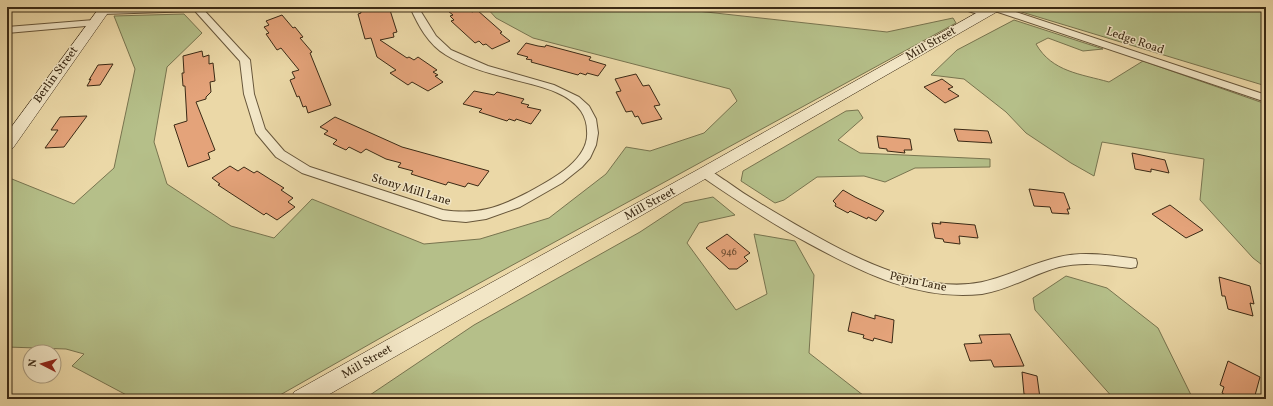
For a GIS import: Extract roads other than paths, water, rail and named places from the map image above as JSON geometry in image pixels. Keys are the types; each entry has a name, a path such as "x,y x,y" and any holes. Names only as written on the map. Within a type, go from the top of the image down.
{"main road":[{"name":"Berlin Street","path":"7,144 104,9"},
{"name":"Mill Street","path":"302,399 392,347 705,173 992,9"}],"street":[{"name":"Stony Mill Lane","path":"104,9 196,7 246,60 249,94 260,130 280,154 306,170 442,215 460,218 476,217 504,210 540,191 574,168 588,152 593,135 592,121 585,108 568,94 541,84 509,76 462,59 441,47 421,22 414,7"},
{"name":"Ledge Road","path":"965,7 992,9 1266,99"},
{"path":"7,30 94,23"},
{"name":"Pepin Lane","path":"705,173 743,200 854,262 880,274 904,282 942,289 963,290 984,288 1007,282 1059,262 1099,260 1131,263"}]}
